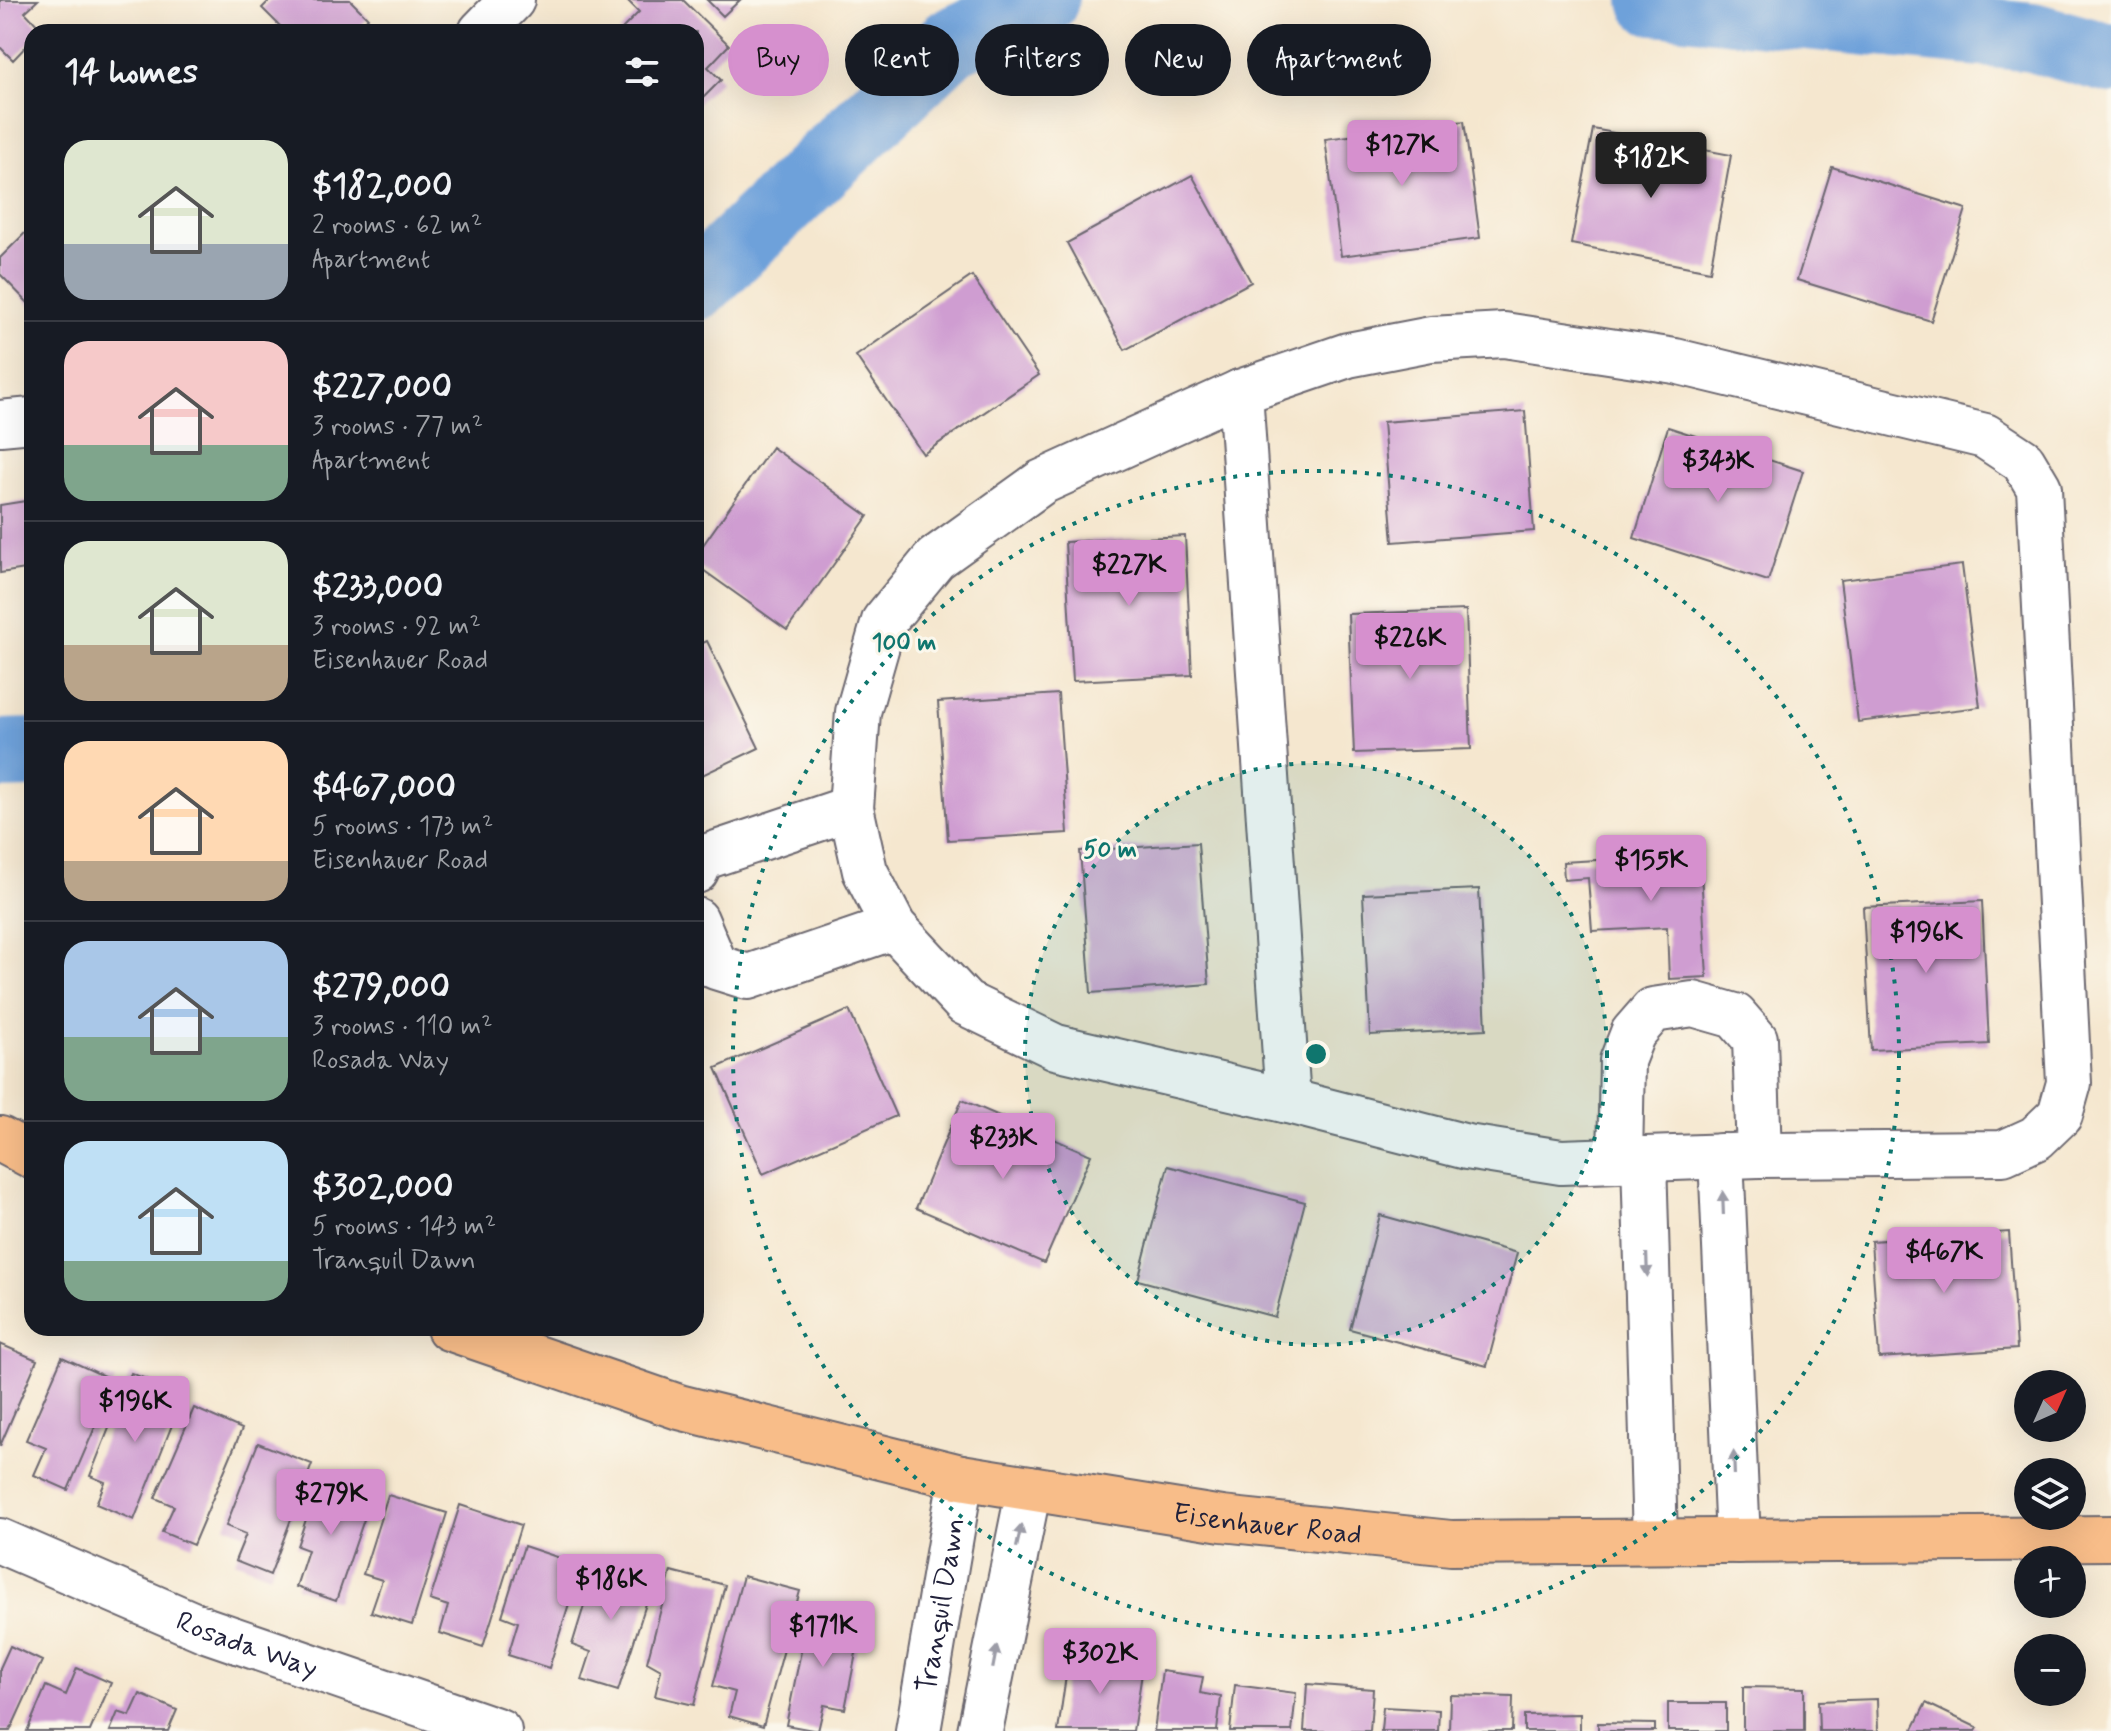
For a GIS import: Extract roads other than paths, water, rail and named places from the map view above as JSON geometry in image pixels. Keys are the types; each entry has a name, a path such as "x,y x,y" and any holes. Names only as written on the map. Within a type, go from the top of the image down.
{"main road":[{"path":"0,1139 24,1152"},
{"name":"Eisenhauer Road","path":"472,1336 679,1407 961,1477 1222,1519 1451,1543 2111,1538"}],"street":[{"path":"489,24 512,0"},
{"path":"1504,335 1675,361 1985,436 2023,461 2039,488 2069,1083 2060,1115 2036,1138 2003,1153 1740,1155 1561,1162 1467,1147 1056,1047 965,1003 894,927 865,871 851,808 858,712 884,621 935,559 1042,482 1240,392 1348,355 1431,339 1504,335"},
{"path":"1240,392 1288,1101"},
{"path":"0,423 24,421"},
{"path":"704,857 851,808"},
{"path":"704,939 716,967 748,977 894,927"},
{"path":"1655,1541 1632,1159 1622,1061 1633,1033 1653,1010 1693,1004 1735,1016 1755,1039 1740,1155 1738,1541"},
{"name":"Tranquil Dawn","path":"918,1731 961,1477"},
{"path":"980,1731 1029,1488"},
{"name":"Rosada Way","path":"0,1541 206,1630 499,1731"}],"waterway":[{"path":"704,278 951,42 1044,0"},
{"path":"1654,0 2032,37 2111,59"},
{"path":"0,754 24,753"}]}
